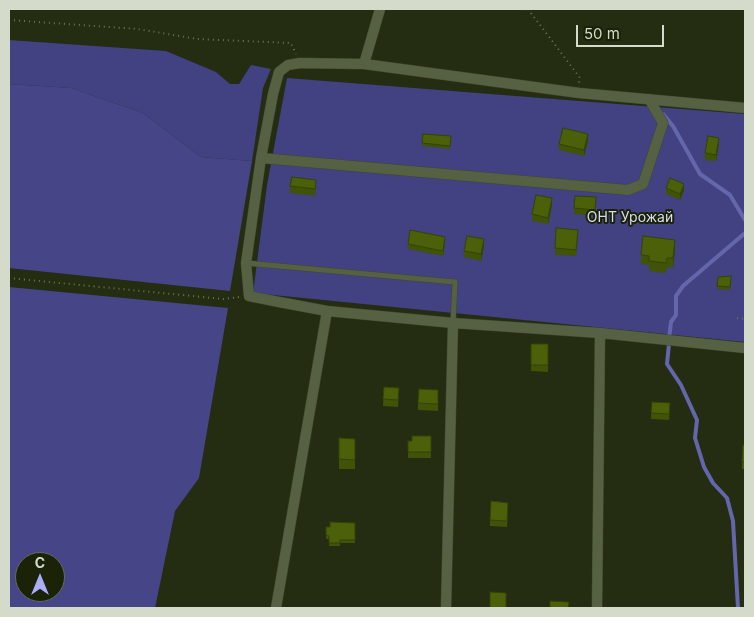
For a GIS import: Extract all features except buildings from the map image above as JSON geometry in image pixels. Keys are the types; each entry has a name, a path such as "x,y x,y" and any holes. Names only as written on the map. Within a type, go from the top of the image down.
{"street":[{"path":"364,64 380,9"},
{"path":"745,108 579,92 364,64 300,63 288,65 279,72 272,94 246,263 249,296 327,311 453,323 600,333 745,348"},
{"path":"261,158 628,190 643,184 663,123 649,99"},
{"path":"276,608 327,311"},
{"path":"446,608 453,323"},
{"path":"597,608 600,333"}],"lane":[{"path":"246,263 455,282 453,323"}],"path":[{"path":"528,9 580,78 579,92"},
{"path":"9,20 138,29 198,39 291,44 300,63"},
{"path":"9,278 223,298 249,296"},
{"path":"737,318 745,319"}],"green space":[{"path":"9,40 166,51 216,72 230,84 239,84 251,65 271,69 263,88 252,161 201,157 143,113 71,88 9,84"},
{"name":"ОНТ Урожай","path":"287,78 745,114 745,342 253,293 267,185"}],"shaded area":[{"path":"9,84 71,88 143,113 201,157 252,161 230,291 9,268"},
{"path":"9,287 228,308 199,478 175,511 155,608 9,608"}],"waterway":[{"path":"663,114 673,126 700,174 730,195 745,220"},
{"path":"669,339 671,322 676,315 676,296 683,286 745,233"},
{"path":"669,344 667,364 681,385 697,420 695,438 704,467 713,483 727,498 733,521 738,608"}]}
